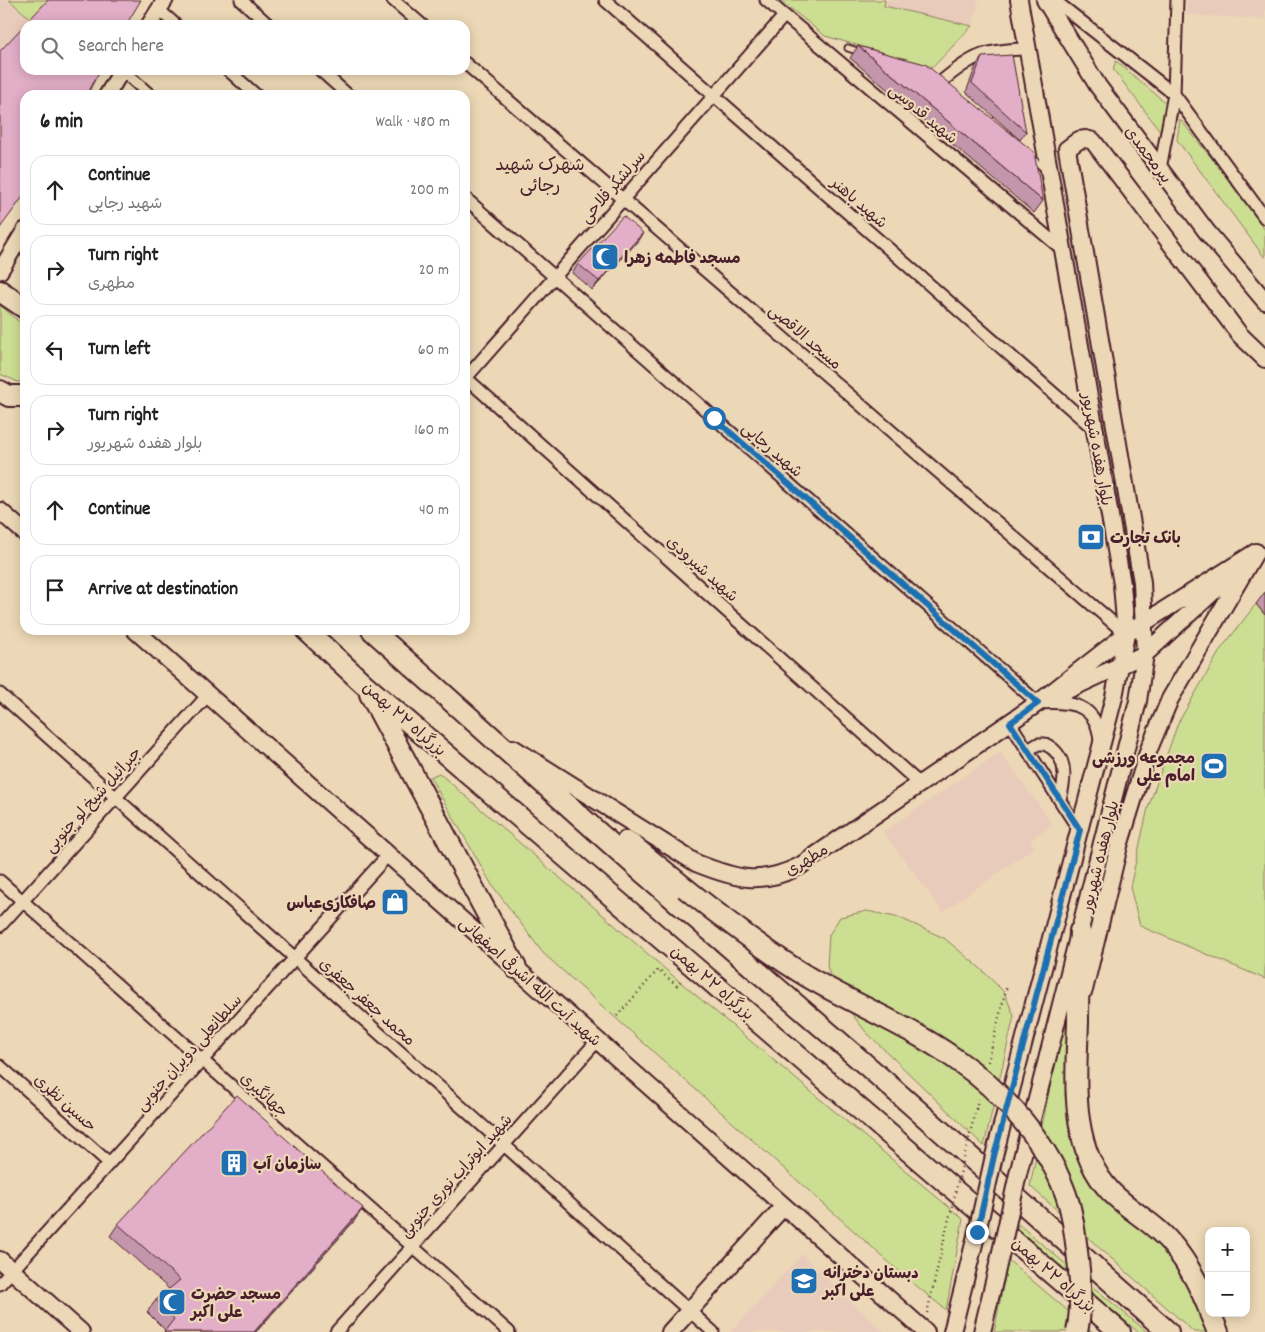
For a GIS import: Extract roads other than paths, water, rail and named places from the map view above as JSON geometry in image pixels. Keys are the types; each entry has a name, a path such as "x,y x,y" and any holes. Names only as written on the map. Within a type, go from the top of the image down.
{"highway":[{"path":"0,291 20,305"},
{"name":"بزرگراه ۲۲ بهمن","path":"311,635 364,684 1117,1330"},
{"name":"بزرگراه ۲۲ بهمن","path":"377,635 1168,1332"},
{"path":"413,668 685,888 774,956 857,1005 954,1058 990,1085 1034,1136 1055,1172 1069,1204 1076,1240 1081,1290 1077,1332"},
{"path":"364,684 516,968"},
{"path":"1080,931 1076,1080 1079,1122 1087,1152 1097,1175 1112,1193 1160,1231 1184,1262 1205,1299"},
{"path":"1212,1317 1218,1332"}],"main road":[{"name":"بلوار هفده شهریور","path":"952,1332 994,1156 1099,756 1121,667 1126,634 1122,584 1019,0"},
{"name":"پیرمحمدی","path":"1045,0 1098,86 1207,232 1265,301"},
{"name":"بلوار هفده شهریور","path":"982,1332 1018,1174 1138,701 1145,654 1142,582 1067,150 1078,140 1086,139 1093,141 1240,335 1265,359"},
{"path":"0,510 20,528"},
{"path":"1038,703 1126,634 1261,548"},
{"path":"1038,703 1121,667 1145,654 1261,548"},
{"path":"1078,1020 1097,932 1119,846 1149,750 1170,699 1261,548"},
{"name":"شهید آیت الله اشرفی اصفهانی","path":"141,635 925,1331"},
{"name":"مطهری","path":"508,745 696,863 730,876 762,879 783,874 800,866 1038,703"},
{"path":"670,1332 784,1206"},
{"path":"6,1265 81,1332"}],"street":[{"path":"240,0 263,20"},
{"path":"393,0 416,20"},
{"name":"شهید باهنر","path":"605,0 1094,429"},
{"name":"شهید قدوسی","path":"766,0 1063,250"},
{"path":"1054,0 1174,94 1265,218"},
{"path":"1160,169 1174,94 1177,0"},
{"path":"153,20 162,5 172,20"},
{"name":"سرلشکر فلاحی","path":"470,372 784,16"},
{"path":"940,83 977,55 1000,50 1027,49"},
{"name":"مسجد الاقصی","path":"470,67 1126,634"},
{"path":"110,90 119,75"},
{"path":"128,75 144,90"},
{"path":"234,75 250,90"},
{"path":"326,75 342,90"},
{"name":"شهید رجایی","path":"470,202 1038,703"},
{"path":"0,271 20,238"},
{"name":"شهید شیرودی","path":"470,382 920,784"},
{"name":"محمد جعفر جعفری","path":"0,694 711,1331"},
{"name":"جبرائیل شیخ لو جنوبی","path":"0,926 208,695"},
{"path":"1038,703 1064,701 1083,708 1097,726 1100,739 1099,756"},
{"path":"1010,723 1080,830"},
{"path":"1028,750 1038,744 1045,744 1059,755 1064,766 1064,783 1060,799"},
{"name":"سلطانعلی دویران جنوبی","path":"0,1284 6,1265 110,1163 388,855"},
{"name":"جهانگیری","path":"0,880 509,1332"},
{"name":"شهید ابوتراب نوری جنوبی","path":"336,1332 598,1040"},
{"name":"حسین نظری","path":"0,1066 110,1163"}],"lane":[{"path":"848,48 866,54"},
{"path":"1027,155 1049,173"}],"place":[{"name":"مسجد فاطمه زهرا","path":"605,257"},
{"name":"بانک تجارت","path":"1091,537"},
{"name":"مجموعه ورزشی امام علی","path":"1214,766"},
{"name":"صافکاری‌عباس","path":"395,902"},
{"name":"سازمان آب","path":"234,1163"},
{"name":"دبستان دخترانه علی اکبر","path":"804,1281"},
{"name":"مسجد حضرت علی اکبر","path":"172,1302"}],"district":[{"name":"شهرک شهید رجائی","path":"540,174"}]}
